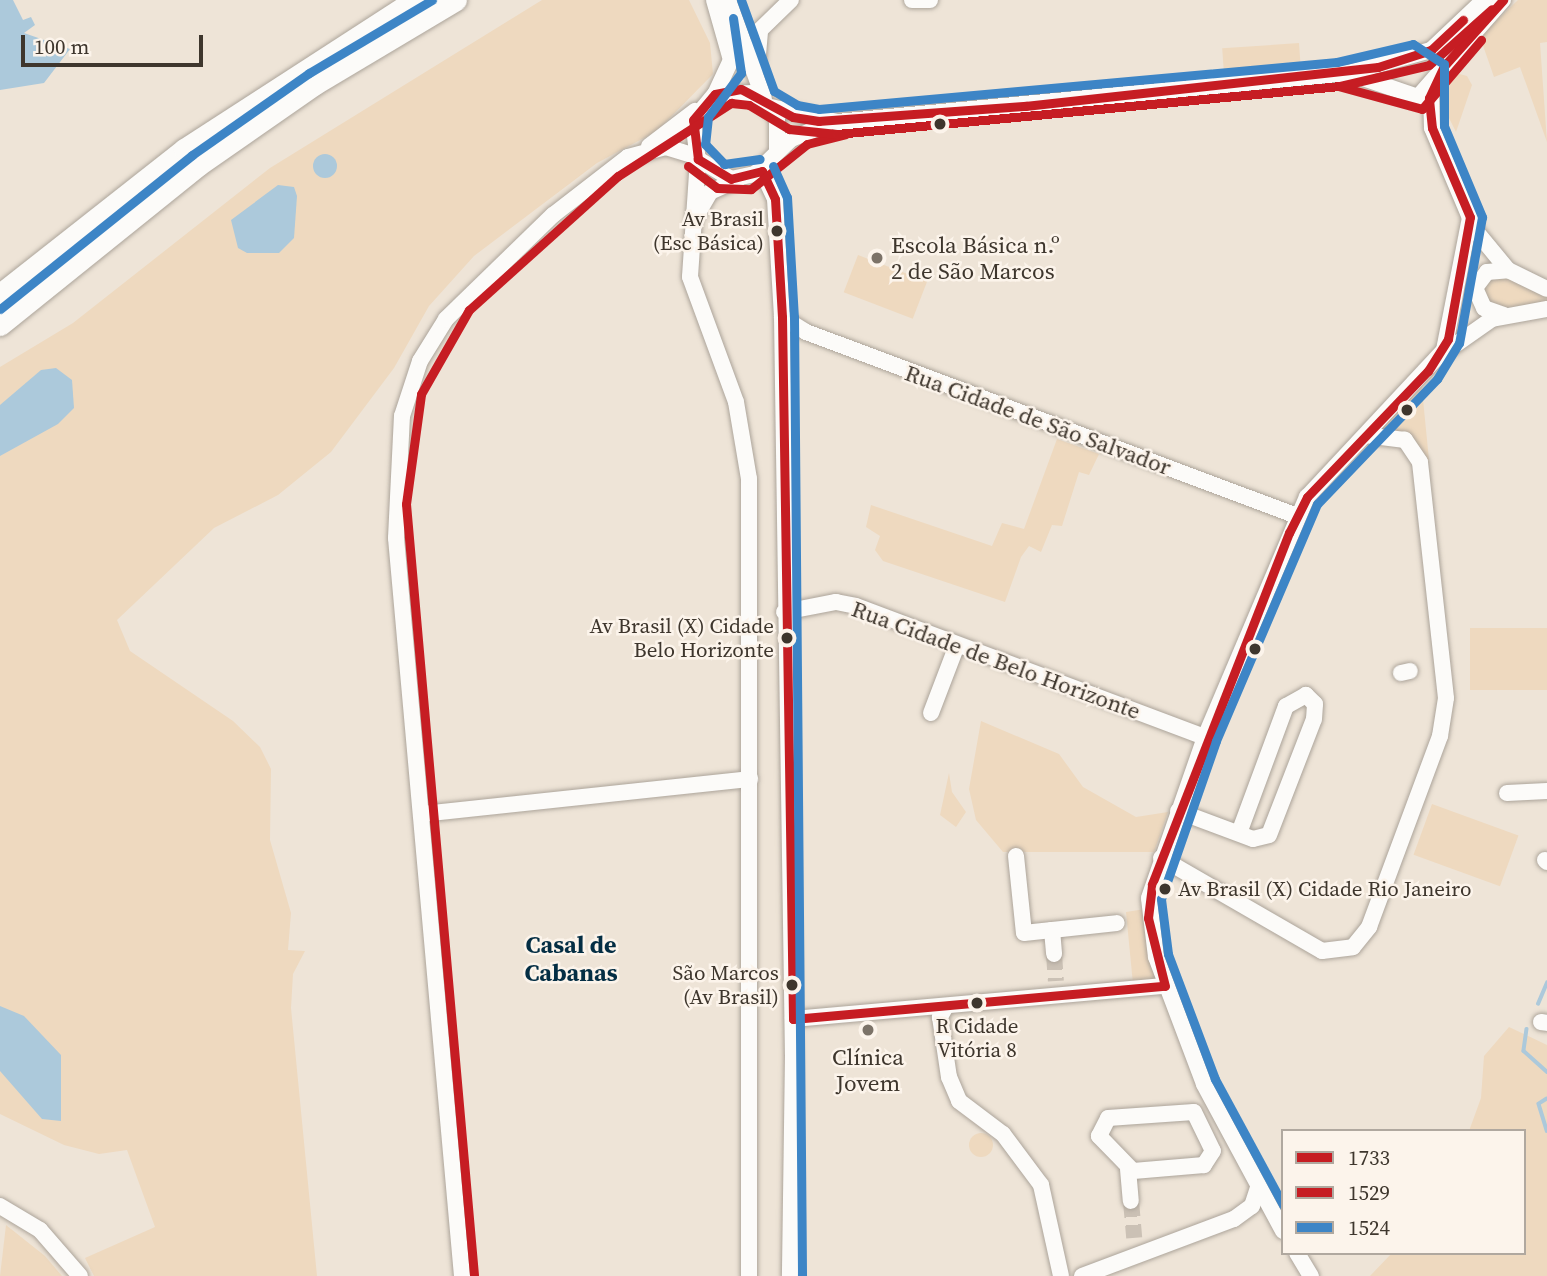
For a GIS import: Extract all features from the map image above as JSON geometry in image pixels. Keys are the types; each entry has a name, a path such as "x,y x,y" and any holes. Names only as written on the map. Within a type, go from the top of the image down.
{"main road":[{"path":"0,294 184,149 414,0"},
{"path":"0,325 199,165 315,84 456,0"}],"street":[{"path":"715,0 731,60 715,94"},
{"path":"728,0 765,99 780,128 777,150"},
{"path":"765,99 760,30 791,0"},
{"path":"912,0 930,0"},
{"path":"692,225 710,192 762,171 777,150 801,133 837,122 1348,73 1431,50 1484,0"},
{"path":"1348,73 1418,97 1432,86 1503,0"},
{"path":"1406,59 1430,63 1432,128 1470,217 1508,270 1547,289"},
{"path":"1401,93 1393,75 1406,59"},
{"path":"462,1276 394,504 409,390 433,338 471,289 611,166 638,153 715,94 741,89 837,122"},
{"path":"702,104 691,129 697,158 692,225 692,290 736,402 747,458 750,779 749,1276"},
{"path":"638,153 666,147 697,158 712,173 741,179"},
{"path":"762,171 775,199 782,317 784,612 793,1019 790,1276"},
{"path":"1439,359 1470,217"},
{"path":"1504,315 1484,308 1475,288 1488,272 1508,270"},
{"path":"1281,1228 1204,1084 1165,986 1149,918 1161,858 1205,737 1307,497 1460,335 1504,315 1547,309"},
{"name":"Rua Cidade de São Salvador","path":"782,317 831,342 1297,516"},
{"path":"1161,858 1322,951 1353,947 1369,928 1440,736 1447,698 1420,462 1405,440 1367,435"},
{"name":"Rua Cidade de Belo Horizonte","path":"784,612 847,603 1205,737"},
{"path":"931,713 957,645"},
{"path":"1178,811 1239,833 1259,840 1272,830 1314,719 1315,704 1306,695 1286,706 1239,833"},
{"path":"422,814 750,779"},
{"path":"1507,793 1547,791"},
{"path":"1016,856 1024,933 1117,923"},
{"path":"1052,930 1054,954"},
{"path":"793,1019 946,1006 1057,988 1165,986"},
{"path":"946,1006 940,1017 949,1077 959,1101 1003,1133 1041,1185 1060,1276"},
{"path":"1128,1168 1208,1164 1213,1151 1198,1116 1182,1111 1101,1122 1099,1136 1128,1168 1131,1202"},
{"path":"1082,1276 1136,1246 1244,1214 1258,1188"},
{"path":"0,1206 40,1230 80,1276"},
{"path":"1298,1255 1311,1276"}],"shaded area":[{"path":"542,0 689,0 710,43 713,74 657,131 597,163 474,256 429,306 394,368 331,452 278,495 214,528 117,620 130,651 233,721 260,747 271,769 270,840 291,913 288,950 305,951 293,974 291,1008 317,1276 94,1276 85,1258 155,1227 127,1150 99,1154 64,1145 0,1114 0,367 73,323 270,168"},
{"path":"1518,0 1547,0 1547,42 1540,43 1547,142 1520,67 1494,77 1480,37"},
{"path":"1299,43 1301,69 1224,74 1222,48"},
{"path":"1452,72 1467,76 1472,85 1456,132 1443,106"},
{"path":"858,255 927,282 913,319 844,292"},
{"path":"1495,274 1547,289 1547,305 1488,308 1480,283"},
{"path":"1421,379 1429,460 1420,462 1412,446 1367,435"},
{"path":"1057,439 1099,454 1089,475 1079,472 1062,526 1052,525 1041,552 1029,546 1021,557 1005,602 883,561 875,550 880,536 866,527 871,505 992,546 1002,523 1024,529"},
{"path":"1470,628 1547,628 1547,690 1470,690"},
{"path":"981,721 1059,754 1083,787 1136,817 1168,812 1154,852 1003,852 976,820 969,789"},
{"path":"949,773 952,792 966,812 956,827 940,815"},
{"path":"1432,804 1518,835 1500,886 1414,855"},
{"path":"1145,909 1164,981 1133,984 1126,912"},
{"path":"1509,1027 1547,1045 1547,1276 1370,1276 1390,1255 1526,1255 1526,1129 1470,1129 1481,1098 1484,1056"},
{"path":"981,1133 990,1136 993,1145 990,1154 981,1157 972,1154 969,1145 972,1136"},
{"path":"6,1225 45,1256 62,1276 0,1276"}],"water":[{"path":"0,0 13,0 23,20 31,17 35,25 24,33 70,49 44,83 0,90"},
{"path":"325,154 333,158 337,166 333,174 325,178 317,174 313,166 317,158"},
{"path":"278,185 294,187 297,196 294,238 279,253 247,253 238,248 231,220"},
{"path":"56,368 72,380 74,408 58,424 0,456 0,405 41,370"},
{"path":"0,1006 24,1016 61,1055 61,1121 42,1119 0,1071"}],"waterway":[{"path":"1538,1004 1547,983"},
{"path":"1527,1029 1524,1051 1547,1072"},
{"path":"1547,1099 1539,1104 1547,1131"}],"tunnel":[{"path":"1054,954 1056,981"},
{"path":"1131,1201 1134,1238"}],"transit line":[{"name":"1524","path":"0,309 192,155 309,73 432,0"},
{"name":"1524","path":"741,0 774,91 797,105 819,109 1337,62 1413,44 1444,64 1444,126 1482,217 1459,343 1437,379 1317,504 1216,741 1161,899 1168,954 1215,1079 1281,1201"},
{"name":"1733","path":"1165,986 1148,918 1152,884 1289,533 1307,497 1428,371 1448,339 1470,217 1432,128 1429,98 1444,66 1503,0"},
{"name":"1529","path":"474,1275 406,504 421,394 469,310 618,176 731,103 749,105 789,129 837,134 1340,86 1429,65 1492,9"},
{"name":"1524","path":"733,18 741,73 708,117 705,144 724,164 760,159"},
{"name":"1733","path":"762,171 731,179 698,159 693,120 715,94 741,89 793,117 819,121 1025,106 1378,67 1431,50 1463,20"},
{"name":"1529","path":"1338,86 1422,109 1481,40"},
{"name":"1529","path":"688,166 717,188 751,189 807,144 846,134"},
{"name":"1524","path":"773,166 787,197 794,317 802,1276"},
{"name":"1733","path":"762,171 775,199 782,317 793,1019"},
{"name":"1733","path":"793,1019 1165,986"}],"place":[{"name":"Av Brasil (Esc Básica)","path":"777,231"},
{"name":"Escola Básica n.º 2 de São Marcos","path":"877,258"},
{"name":"Av Brasil (X) Cidade Belo Horizonte","path":"787,638"},
{"name":"Av Brasil (X) Cidade Rio Janeiro","path":"1165,889"},
{"name":"São Marcos (Av Brasil)","path":"792,985"},
{"name":"R Cidade Vitória 8","path":"977,1003"},
{"name":"Clínica Jovem","path":"868,1030"}],"district":[{"name":"Casal de Cabanas","path":"571,959"}]}
